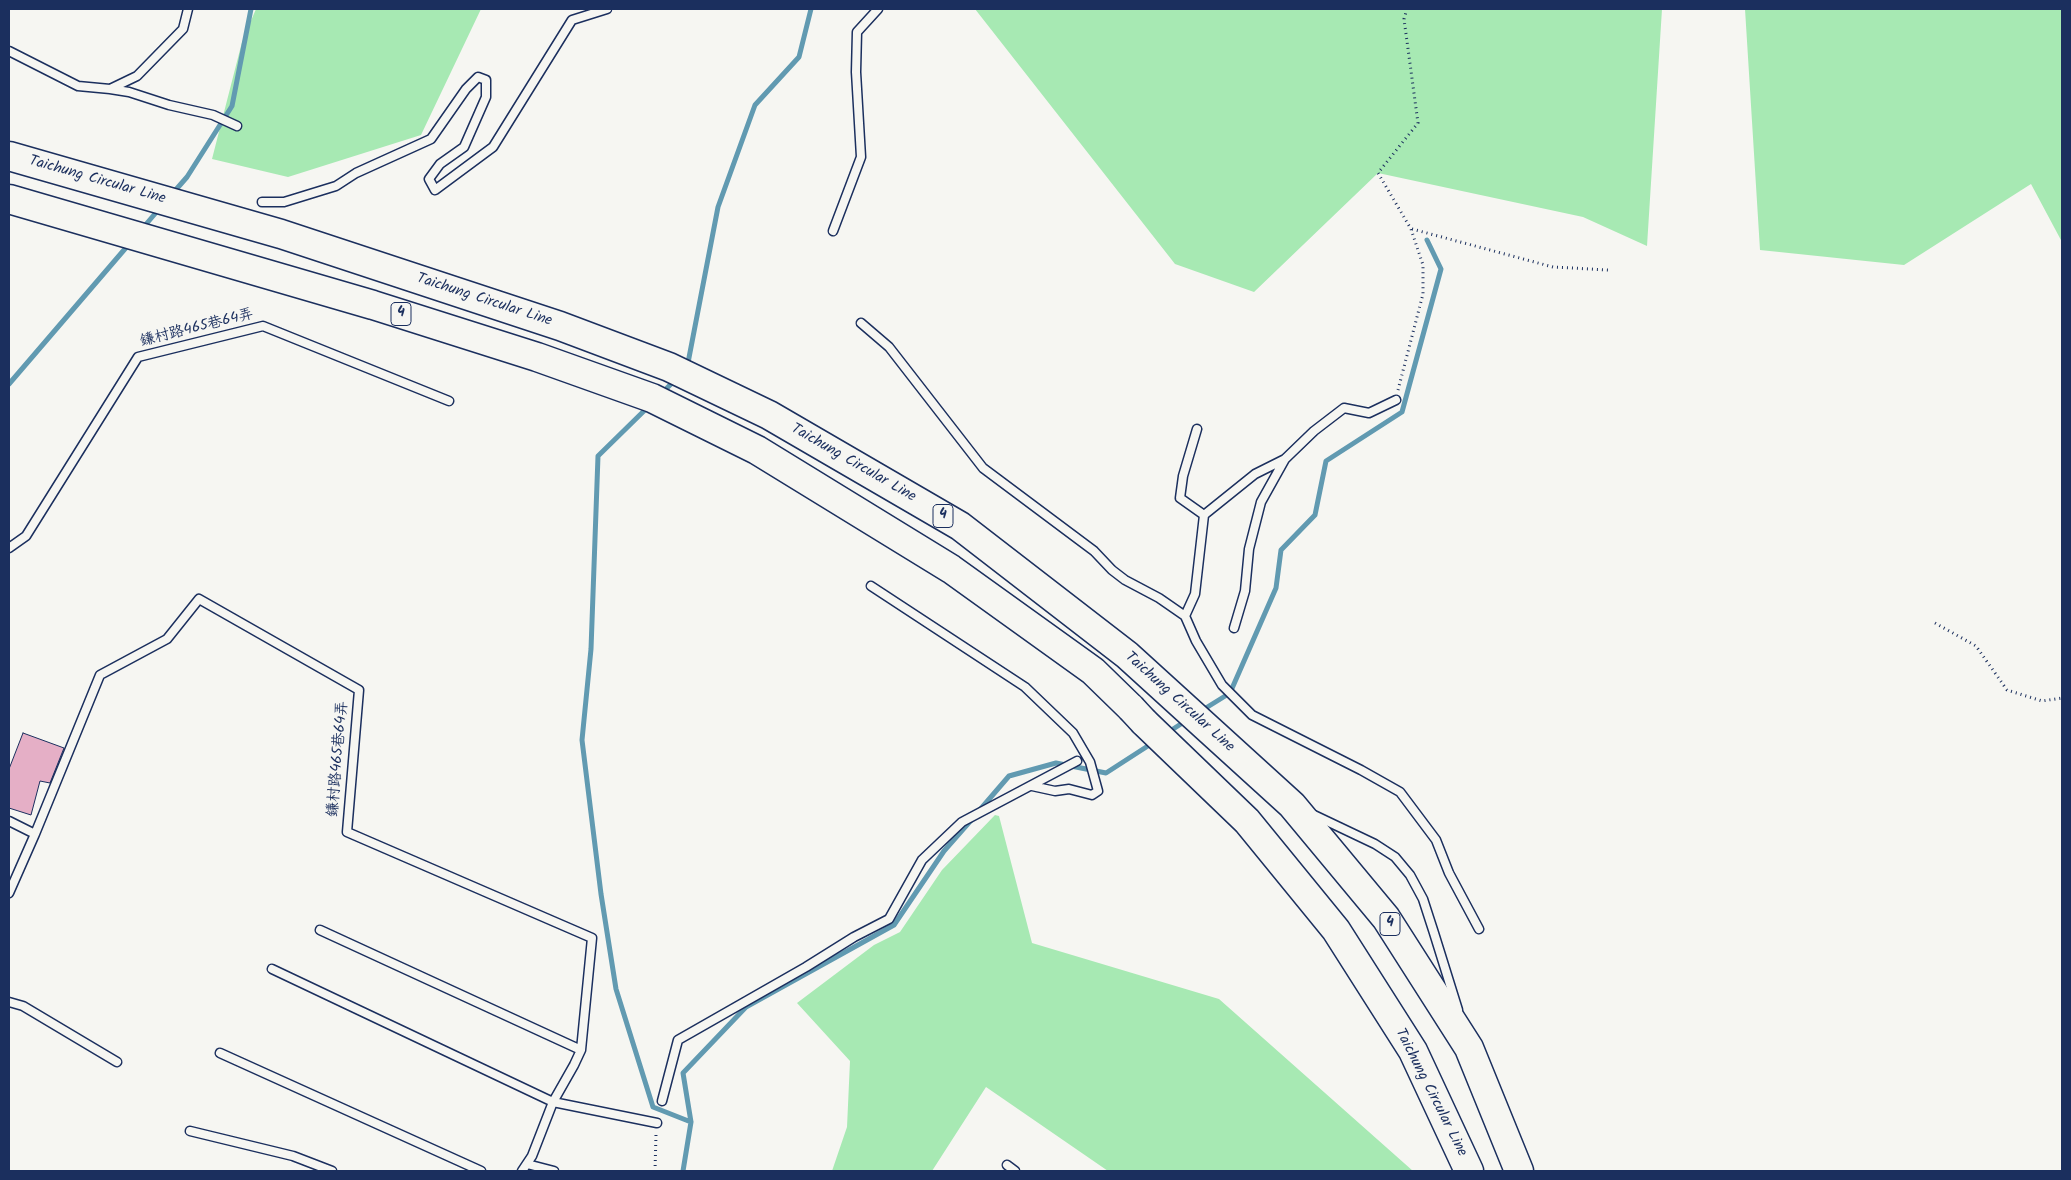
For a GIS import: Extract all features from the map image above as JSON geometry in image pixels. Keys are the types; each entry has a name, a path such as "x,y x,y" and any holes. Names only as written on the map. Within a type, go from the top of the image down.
{"highway":[{"name":"Taichung Circular Line","path":"9,156 281,234 560,326 682,373 769,415 960,526 1127,656 1292,805 1386,918 1469,1048 1518,1171"},
{"name":"Taichung Circular Line","path":"9,199 391,310 537,357 657,401 757,450 951,569 1093,671 1247,821 1336,930 1413,1051 1469,1171"}],"lane":[{"path":"110,89 137,76 183,29 188,9"},
{"path":"262,202 284,202 336,186 356,173 431,139 466,88 478,77 486,80 486,97 464,147 440,164 429,179 435,190 493,147 572,20 607,9"},
{"path":"833,231 861,157 856,72 857,32 878,9"},
{"path":"9,51 78,86 130,92 169,105 213,115 237,126"},
{"path":"861,324 889,347 983,468 1094,551 1112,570 1125,580 1159,598 1185,616 1196,641 1222,685 1252,715 1362,770 1400,792 1436,840 1449,873 1479,928"},
{"name":"鎌村路465巷64弄","path":"9,548 26,536 138,357 263,326 449,401"},
{"path":"1234,628 1245,591 1249,549 1261,502 1285,459 1314,431 1344,408 1369,413 1396,400"},
{"path":"1196,429 1183,476 1180,498 1204,515"},
{"path":"1185,616 1195,594 1204,515 1255,474 1285,459"},
{"path":"870,586 1025,687 1073,733 1090,762 1098,791 1092,795 1069,790 1055,790 1032,786"},
{"name":"鎌村路465巷64弄","path":"9,893 100,675 167,639 199,599 359,690 346,832 592,938 581,1050 553,1102 532,1156 522,1171"},
{"path":"662,1101 678,1040 888,919 922,860 962,822 1077,761"},
{"path":"1292,805 1375,844 1395,858 1410,875 1423,899 1469,1048"},
{"path":"9,821 35,834"},
{"path":"320,930 581,1050"},
{"path":"272,969 553,1102 657,1122"},
{"path":"9,1002 23,1006 117,1062"},
{"path":"220,1053 481,1171"},
{"path":"190,1131 293,1156 332,1171"},
{"path":"527,1164 554,1171"},
{"path":"1007,1165 1015,1171"}],"path":[{"path":"1396,400 1423,294 1423,265 1411,229 1378,173 1418,123 1404,19 1406,9"},
{"path":"1411,229 1553,267 1608,270"},
{"path":"1935,623 1976,646 2007,690 2042,701 2062,698"},
{"path":"655,1171 657,1122"}],"green space":[{"path":"256,9 481,9 421,135 288,177 212,159 242,42"},
{"path":"975,9 1662,9 1647,246 1583,217 1378,173 1254,292 1175,264"},
{"path":"1745,9 2062,9 2062,242 2031,184 1904,265 1760,250"},
{"path":"995,815 999,816 1032,943 1219,999 1413,1171 1108,1171 986,1087 932,1171 832,1171 847,1127 850,1061 797,1003 874,945 900,932 942,870"}],"building":[{"path":"23,733 64,748 50,783 40,781 31,815 9,808 9,769"}],"waterway":[{"path":"173,193 187,177 232,106 251,9"},
{"path":"687,368 718,207 755,105 799,57 811,9"},
{"path":"142,229 159,209"},
{"path":"1201,711 1230,693 1276,588 1281,550 1315,515 1326,461 1402,412 1441,269 1427,240"},
{"path":"9,384 130,243"},
{"path":"661,394 676,379"},
{"path":"649,406 598,456 591,649 582,740 601,894 616,989 653,1107 691,1122"},
{"path":"1167,733 1187,720"},
{"path":"978,812 1009,776 1056,763 1106,773 1154,742"},
{"path":"683,1171 691,1122 683,1073 746,1007 894,925 944,851 973,818"}]}
